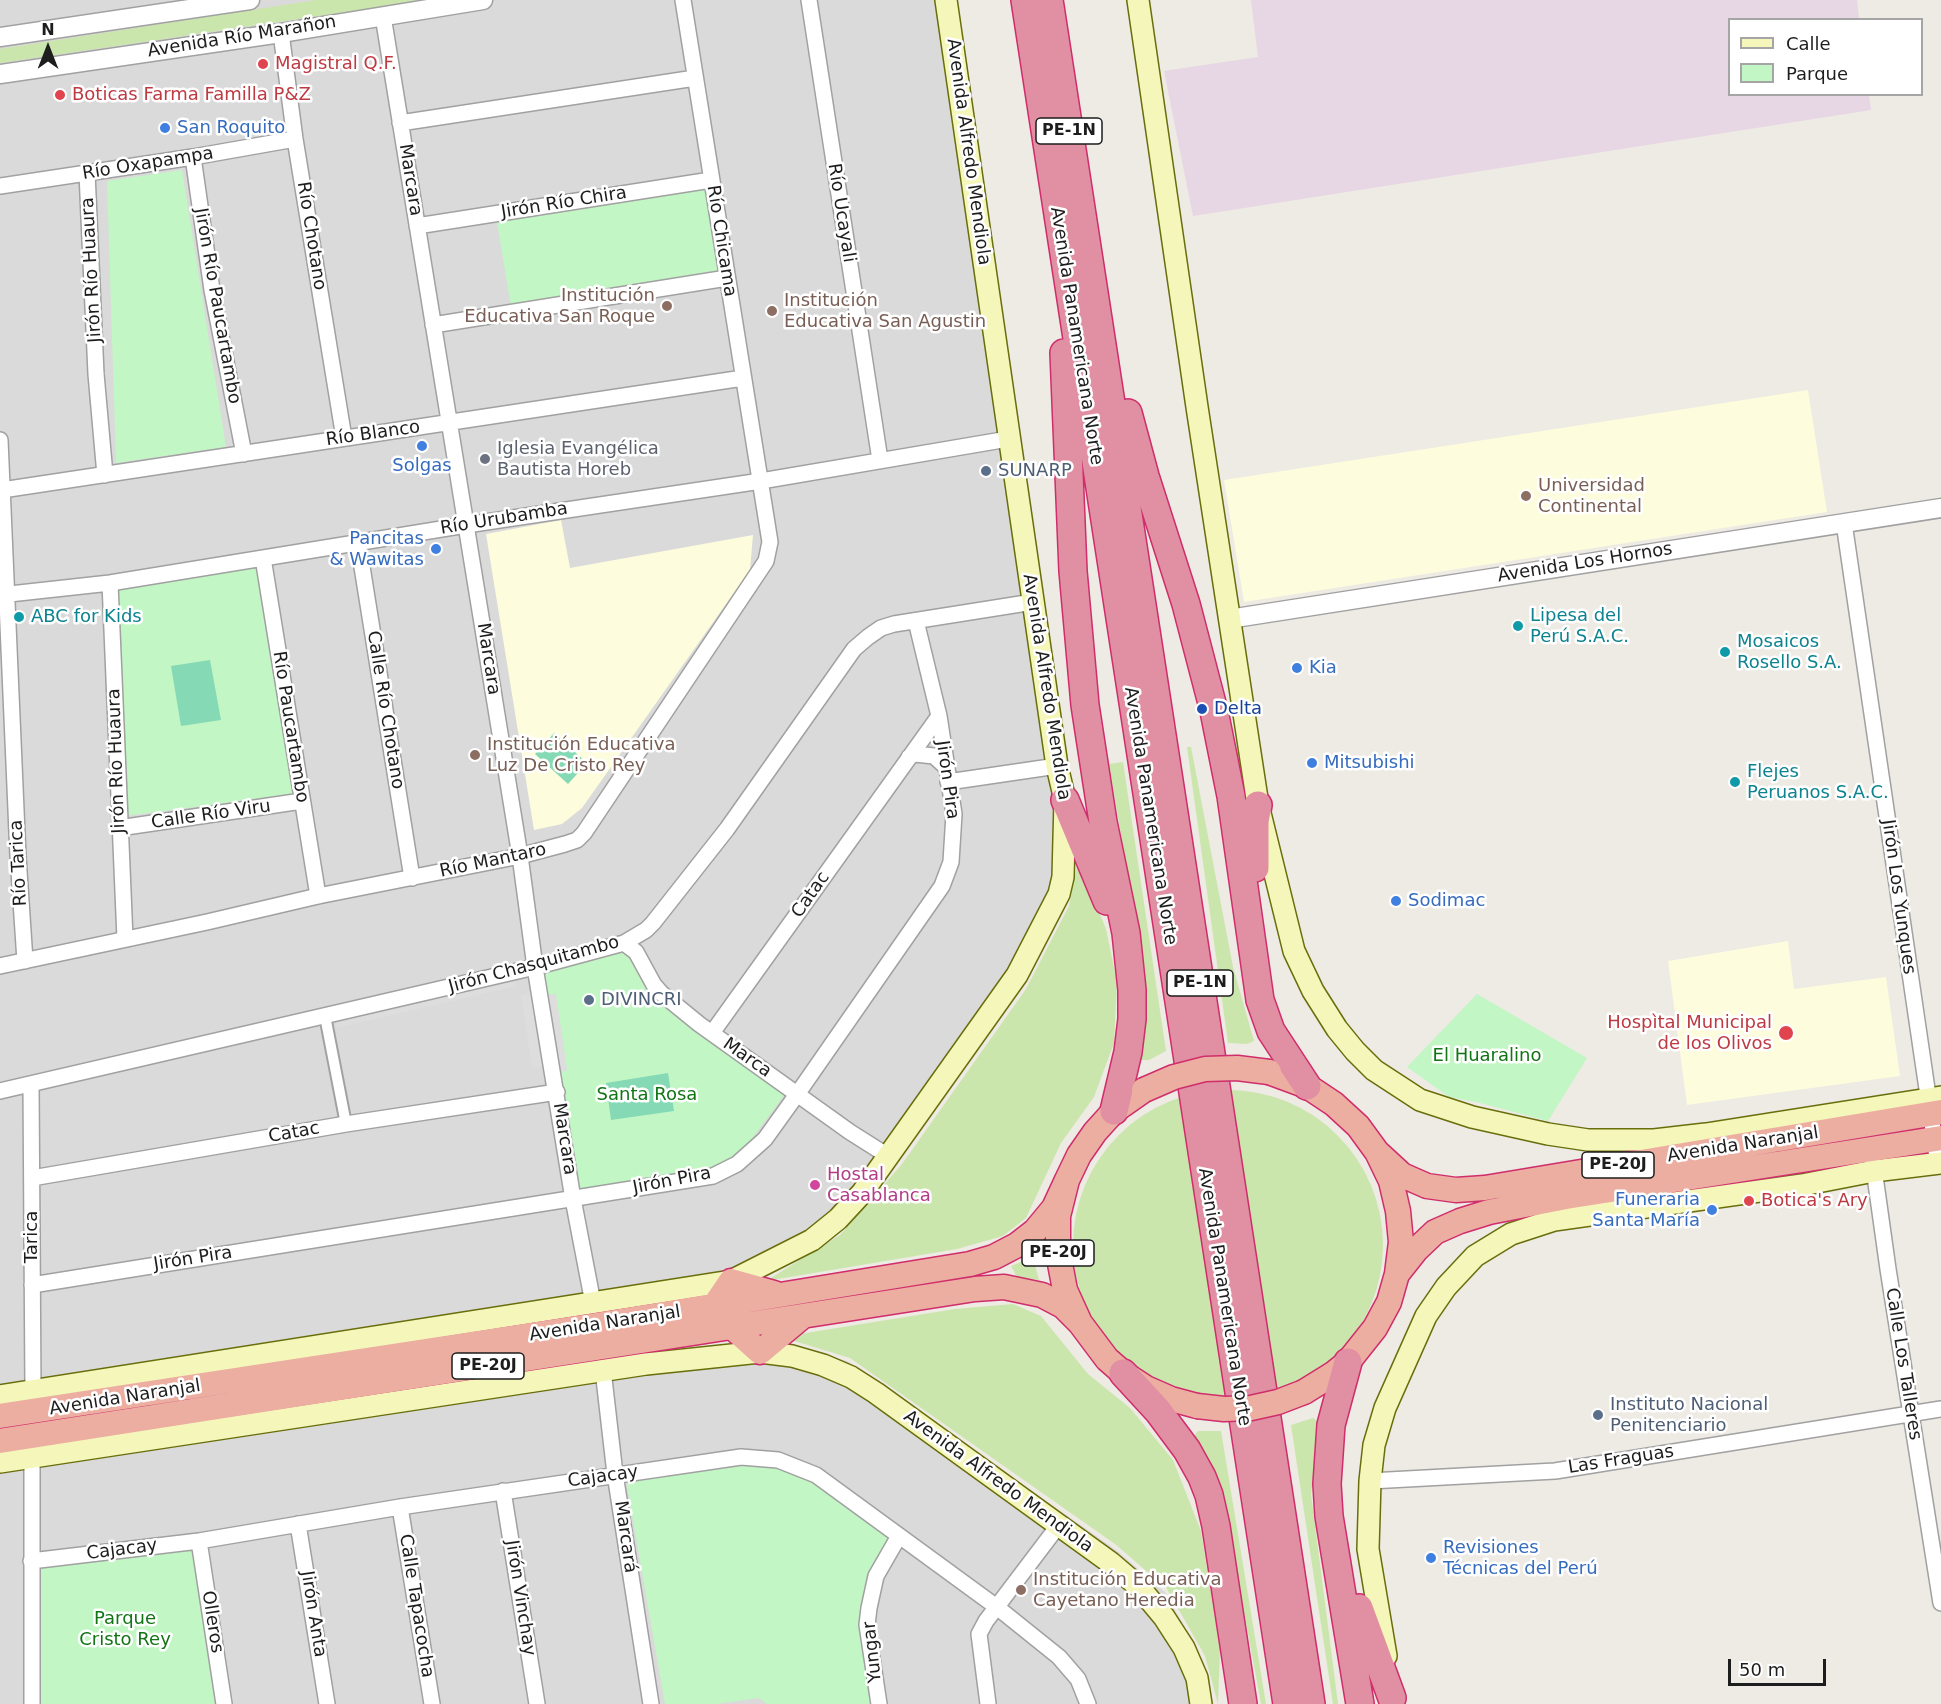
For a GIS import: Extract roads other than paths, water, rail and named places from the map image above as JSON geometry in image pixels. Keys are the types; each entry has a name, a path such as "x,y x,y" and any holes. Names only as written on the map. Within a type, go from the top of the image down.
{"highway":[{"name":"Avenida Panamericana Norte","path":"1025,0 1287,1704"},
{"name":"Avenida Panamericana Norte","path":"1049,0 1311,1704"},
{"path":"1090,261 1142,467 1186,604 1214,711 1231,796 1260,1000 1271,1031 1307,1086"},
{"path":"1067,277 1064,356 1076,616 1085,705 1103,822 1126,933 1132,990 1132,1019 1128,1052 1114,1111"},
{"path":"1065,800 1105,899 1126,933"},
{"path":"1252,941 1255,900 1255,821 1258,806"},
{"name":"PE-20J","path":"1237,1068 1269,1072 1307,1086 1334,1104 1358,1126 1377,1152 1391,1180 1398,1211 1401,1242 1397,1274 1389,1302 1375,1328 1348,1362 1304,1392 1278,1402 1251,1408 1224,1409 1197,1406 1146,1388 1123,1373 1099,1350 1080,1323 1065,1290 1058,1253 1058,1216 1067,1180 1079,1155 1095,1131 1114,1111 1144,1090 1174,1077 1205,1069 1237,1068"},
{"name":"Avenida Naranjal","path":"1377,1152 1402,1174 1427,1186 1456,1190 1485,1188 1758,1134 1868,1124 1935,1106"},
{"name":"Avenida Naranjal","path":"1397,1274 1416,1250 1435,1232 1489,1212 1584,1194 1873,1160 1937,1138"},
{"name":"Avenida Naranjal","path":"0,1416 714,1306 970,1264 994,1257 1017,1245 1035,1231 1054,1208 1067,1180"},
{"path":"714,1306 731,1281 782,1295"},
{"name":"Avenida Naranjal","path":"0,1441 975,1289 1004,1287 1042,1295 1063,1306 1080,1323"},
{"path":"731,1326 760,1352 803,1316"},
{"path":"1348,1362 1331,1425 1327,1462 1327,1500 1360,1704"},
{"path":"1123,1373 1168,1424 1187,1450 1202,1477 1216,1526 1243,1704"},
{"path":"1334,1543 1393,1701"},
{"path":"1229,1704 1236,1656"}],"main road":[{"name":"Avenida Alfredo Mendiola","path":"762,1267 812,1240 838,1219 862,1193 1017,975 1059,894 1063,877 1065,800 1057,766 1008,439 946,0"},
{"path":"1138,0 1258,806"},
{"name":"Avenida Naranjal","path":"1258,806 1294,951 1312,991 1355,1051 1374,1070 1420,1100 1472,1117 1548,1134 1588,1140 1643,1140 1706,1134 1758,1134 1935,1106"},
{"name":"Avenida Naranjal","path":"1370,1481 1374,1444 1385,1408 1426,1316 1446,1287 1475,1256 1492,1244 1512,1234 1554,1220 1802,1185 1873,1160 1940,1163"},
{"name":"Avenida Naranjal","path":"0,1396 731,1281 762,1267"},
{"name":"Avenida Alfredo Mendiola","path":"760,1352 792,1356 823,1365 851,1377 1111,1563 1139,1587 1164,1617 1189,1658 1197,1678 1202,1704"},
{"path":"0,1462 603,1370 760,1352"},
{"path":"1370,1481 1368,1549 1393,1701"}],"street":[{"name":"Avenida Río Marañon","path":"0,37 193,4 250,0"},
{"name":"Avenida Río Marañon","path":"0,74 281,33 483,0"},
{"name":"Río Chicama","path":"683,0 761,481"},
{"name":"Río Ucayali","path":"809,0 879,460"},
{"name":"Marcara","path":"383,16 520,856 535,967 573,1199 593,1303"},
{"name":"Río Chotano","path":"281,33 295,139 344,438"},
{"path":"400,123 695,78"},
{"name":"Río Oxapampa","path":"0,186 295,139"},
{"name":"Jirón Río Paucartambo","path":"193,157 212,290 244,454"},
{"name":"Jirón Río Huaura","path":"87,173 96,374 105,475"},
{"name":"Jirón Río Chira","path":"417,226 711,180"},
{"path":"433,325 727,278"},
{"name":"Río Blanco","path":"2,490 743,378"},
{"name":"Río Urubamba","path":"3,595 110,583 466,525 761,481 1008,439"},
{"name":"Río Tarica","path":"0,441 3,595 25,961"},
{"name":"Río Mantaro","path":"0,966 318,896 520,856 577,840 584,833 766,561 770,542 761,481"},
{"name":"Avenida Los Hornos","path":"1229,619 1941,508"},
{"name":"Jirón Los Yunques","path":"1844,523 1935,1106 1940,1163"},
{"name":"Calle Río Chotano","path":"358,542 412,878"},
{"name":"Río Paucartambo","path":"263,558 318,896"},
{"name":"Jirón Río Huaura","path":"110,583 125,939"},
{"name":"Jirón Chasquitambo","path":"0,1091 535,967 624,943 653,923 720,838 854,649 881,628 894,624 1033,602"},
{"name":"Jirón Pira","path":"32,1285 713,1176 736,1164 765,1139 798,1093 942,886 951,862 954,814 939,716 916,621"},
{"name":"Catac","path":"712,1033 939,716"},
{"path":"909,757 915,754 934,756 947,775 1057,766"},
{"name":"Calle Río Viru","path":"119,828 302,801"},
{"name":"Marca","path":"624,943 636,952 654,985 661,993 712,1033 850,1132 888,1156"},
{"path":"325,1016 346,1124"},
{"name":"Tarica","path":"31,1083 33,1391"},
{"name":"Catac","path":"32,1178 346,1124 557,1092"},
{"name":"Calle Los Talleres","path":"1868,1124 1910,1414 1941,1603"},
{"name":"Marcará","path":"603,1370 615,1474 651,1704"},
{"name":"Las Fraguas","path":"1370,1481 1555,1471 1941,1409"},
{"name":"Cajacay","path":"31,1561 199,1541 615,1474 741,1457 778,1460 816,1475 998,1608 1059,1657 1078,1679 1088,1704"},
{"path":"32,1458 33,1704"},
{"name":"Jirón Vinchay","path":"503,1491 537,1704"},
{"name":"Calle Tapacocha","path":"400,1507 432,1704"},
{"name":"Jirón Anta","path":"298,1524 327,1704"},
{"path":"988,1704 979,1634 986,1621 1058,1526"},
{"name":"Yungar","path":"879,1704 867,1625 868,1608 876,1576 899,1536"},
{"name":"Olleros","path":"199,1541 224,1704"}],"place":[{"name":"Magistral Q.F.","path":"263,64"},
{"name":"Boticas Farma Familla P&Z","path":"60,95"},
{"name":"San Roquito","path":"165,128"},
{"name":"Institución Educativa San Roque","path":"667,306"},
{"name":"Institución Educativa San Agustin","path":"772,311"},
{"name":"Solgas","path":"422,446"},
{"name":"Iglesia Evangélica Bautista Horeb","path":"485,459"},
{"name":"SUNARP","path":"986,471"},
{"name":"Universidad Continental","path":"1526,496"},
{"name":"Pancitas & Wawitas","path":"436,549"},
{"name":"ABC for Kids","path":"19,617"},
{"name":"Lipesa del Perú S.A.C.","path":"1518,626"},
{"name":"Mosaicos Rosello S.A.","path":"1725,652"},
{"name":"Kia","path":"1297,668"},
{"name":"Delta","path":"1202,709"},
{"name":"Institución Educativa Luz De Cristo Rey","path":"475,755"},
{"name":"Mitsubishi","path":"1312,763"},
{"name":"Flejes Peruanos S.A.C.","path":"1735,782"},
{"name":"Sodimac","path":"1396,901"},
{"name":"DIVINCRI","path":"589,1000"},
{"name":"Hospìtal Municipal de los Olivos","path":"1786,1033"},
{"name":"Hostal Casablanca","path":"815,1185"},
{"name":"Botica's Ary","path":"1749,1201"},
{"name":"Funeraria Santa María","path":"1712,1210"},
{"name":"Instituto Nacional Penitenciario","path":"1598,1415"},
{"name":"Revisiones Técnicas del Perú","path":"1431,1558"},
{"name":"Institución Educativa Cayetano Heredia","path":"1021,1590"}],"park label":[{"name":"El Huaralino","path":"1487,1056"},
{"name":"Santa Rosa","path":"647,1095"},
{"name":"Parque Cristo Rey","path":"125,1629"}]}
